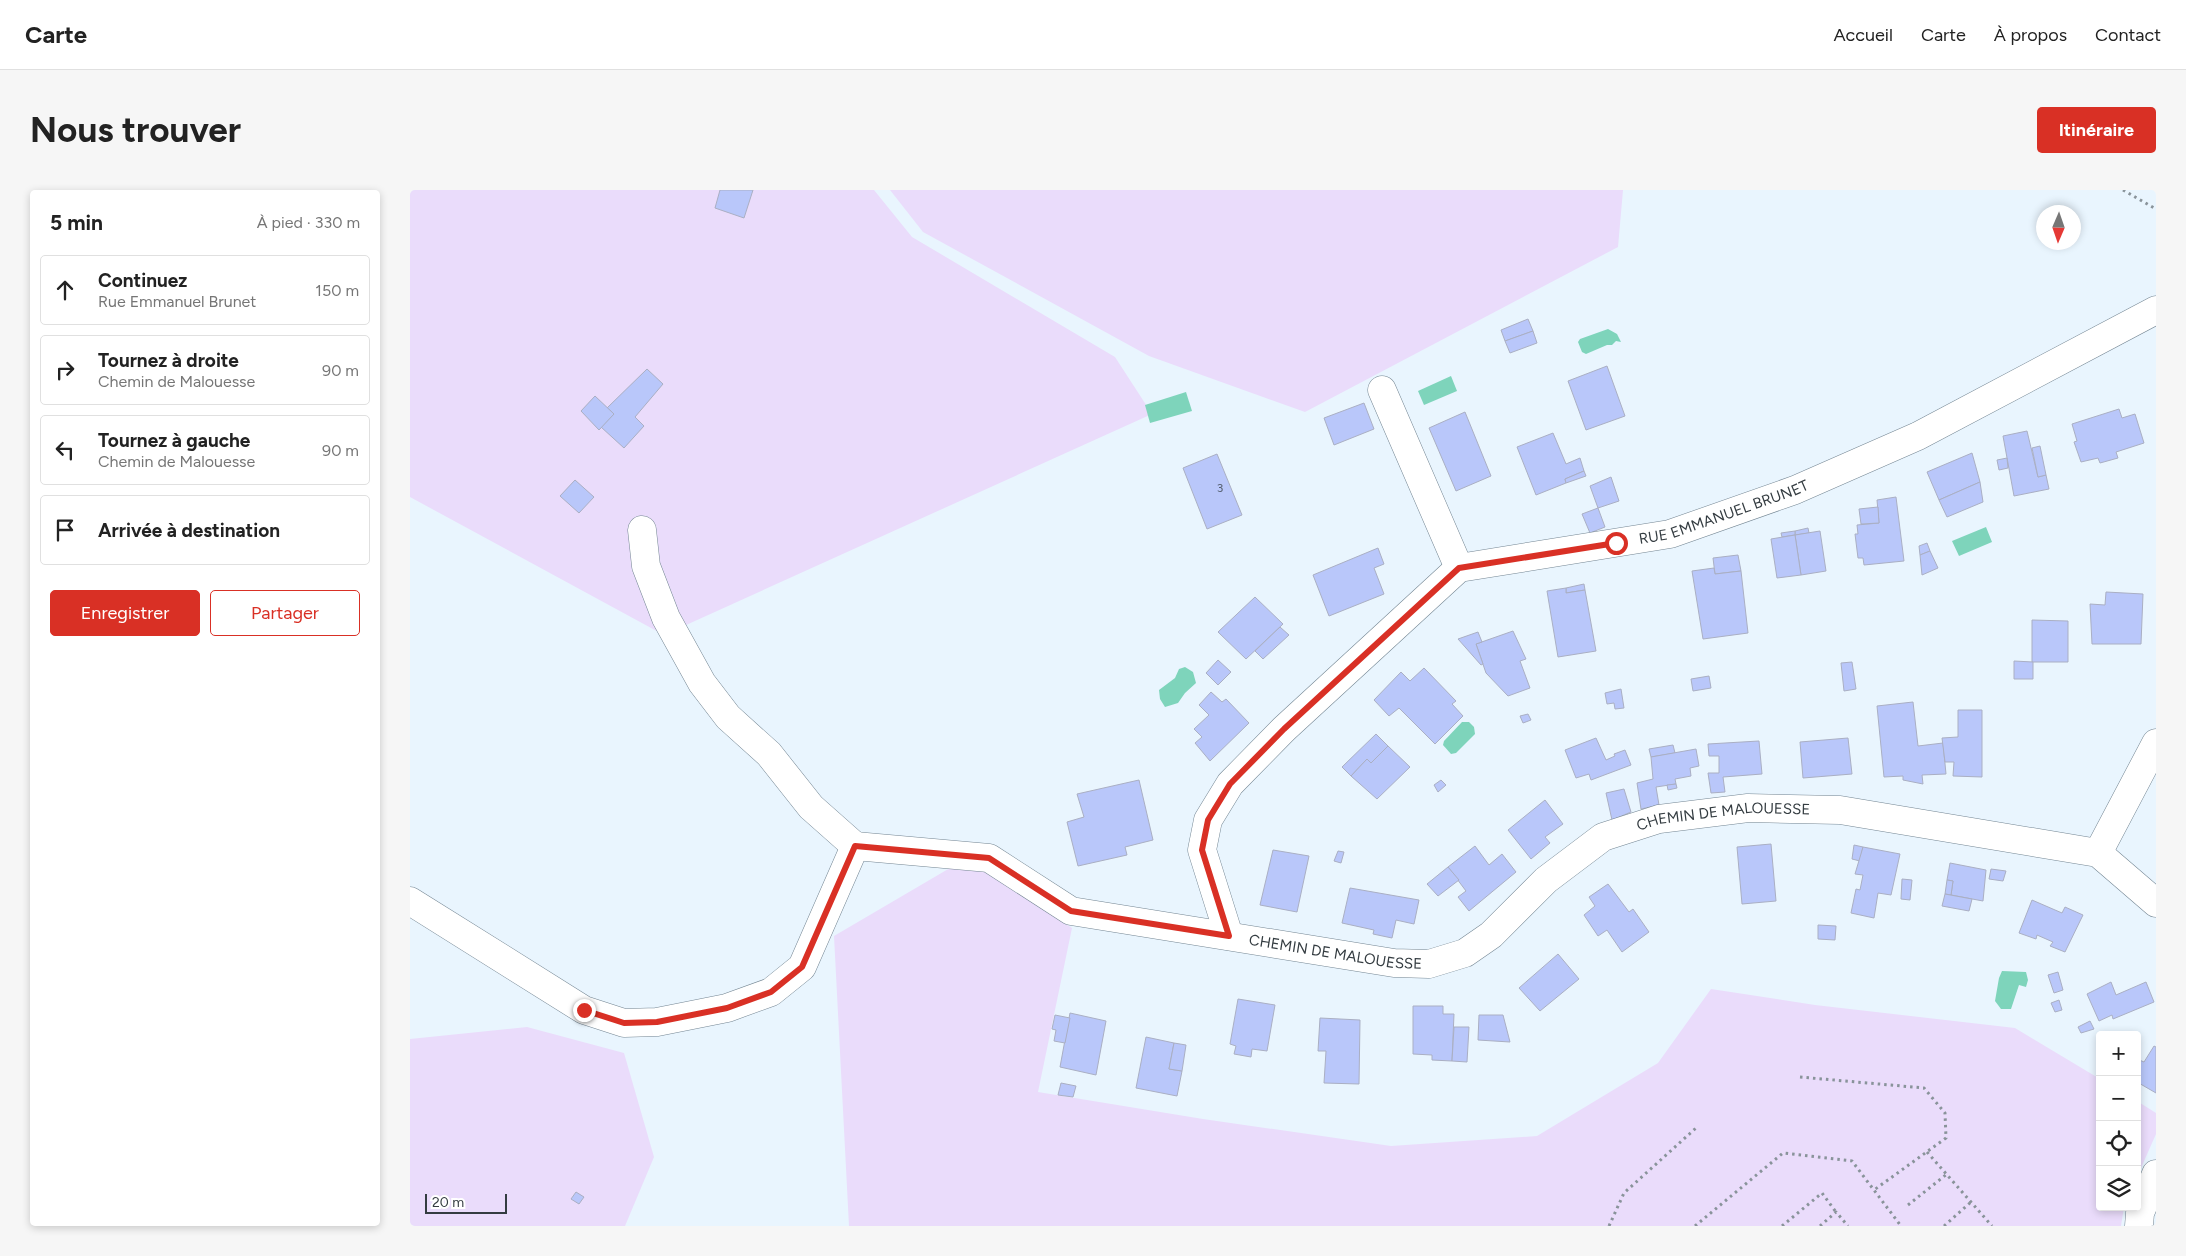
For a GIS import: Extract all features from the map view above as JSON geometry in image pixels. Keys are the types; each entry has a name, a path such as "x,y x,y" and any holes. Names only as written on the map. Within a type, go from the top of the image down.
{"street":[{"name":"RUE EMMANUEL BRUNET","path":"1459,568 1670,534 1795,490 1918,436 2156,310"},
{"path":"1229,936 1202,850 1208,820 1230,784 1284,729 1459,568 1382,390"},
{"path":"410,901 584,1010 624,1023 657,1022 727,1008 771,992 802,967 855,846 811,807 768,754 728,717 702,683 666,618 646,566 642,530"},
{"path":"2156,743 2098,853 2156,903"},
{"name":"CHEMIN DE MALOUESSE","path":"855,846 989,858 1071,911 1394,963 1429,964 1465,953 1491,935 1546,880 1603,837 1659,819 1748,808 1840,810 2098,853"},
{"path":"2139,1226 2140,1214 2156,1174"}],"path":[{"path":"2123,190 2156,209"},
{"path":"1800,1077 1924,1088 1945,1113 1946,1138 1874,1190"},
{"path":"1609,1226 1624,1193 1696,1128"},
{"path":"1927,1152 1992,1226"},
{"path":"1695,1226 1783,1153 1852,1162 1901,1226"},
{"path":"1908,1205 1947,1174"},
{"path":"1782,1226 1822,1193 1848,1226"},
{"path":"1944,1226 1971,1202"},
{"path":"1820,1226 1836,1212"}],"shaded area":[{"path":"410,190 874,190 912,237 1115,357 1152,414 664,635 410,497"},
{"path":"890,190 1623,190 1618,247 1305,412 1149,356 923,232"},
{"path":"1608,329 1617,334 1621,342 1616,341 1612,345 1607,345 1586,354 1582,352 1578,342 1580,339"},
{"path":"1451,376 1457,391 1424,405 1418,391"},
{"path":"1186,392 1192,411 1150,423 1145,405"},
{"path":"1986,527 1992,542 1959,556 1952,541"},
{"path":"1185,667 1193,672 1196,683 1178,703 1165,707 1160,699 1159,690 1175,678 1179,669"},
{"path":"1462,722 1469,722 1474,727 1475,734 1456,753 1451,754 1443,745 1444,741"},
{"path":"967,858 1072,928 1038,1092 1203,1119 1391,1146 1537,1136 1658,1063 1711,989 1815,1005 2015,1028 2096,1077 2096,1211 2123,1211 2121,1226 849,1226 834,936"},
{"path":"2002,971 2026,972 2028,980 2026,987 2019,985 2011,1009 2001,1009 1995,1001"},
{"path":"527,1027 624,1053 654,1157 625,1226 410,1226 410,1039"},
{"path":"2141,1104 2156,1113 2156,1134 2141,1168"}],"building":[{"path":"720,190 753,190 744,218 715,208"},
{"path":"1528,319 1533,331 1505,341 1501,330"},
{"path":"1533,331 1537,343 1510,353 1505,341"},
{"path":"1607,366 1625,416 1586,430 1568,381"},
{"path":"647,369 663,384 635,417 644,426 624,448 601,427 614,414 607,408"},
{"path":"595,396 614,414 599,430 581,411"},
{"path":"1364,403 1374,429 1334,445 1324,418"},
{"path":"2119,409 2122,418 2135,414 2144,443 2116,452 2118,458 2100,463 2098,458 2081,462 2074,442 2077,441 2072,424"},
{"path":"1465,412 1491,476 1456,491 1429,428"},
{"path":"2027,431 2038,477 2046,475 2049,489 2014,496 2003,436"},
{"path":"1553,433 1566,464 1580,458 1584,471 1565,479 1566,483 1536,495 1517,447"},
{"path":"2040,446 2046,475 2038,477 2032,448"},
{"path":"1972,453 1980,482 1939,500 1927,472"},
{"path":"1217,454 1242,515 1207,529 1183,468"},
{"path":"2007,458 2008,468 1999,470 1997,460"},
{"path":"1584,471 1586,476 1566,483 1565,479"},
{"path":"1611,477 1619,501 1598,508 1590,486"},
{"path":"575,480 594,497 579,513 560,496"},
{"path":"1980,482 1983,502 1947,517 1939,500"},
{"path":"1896,497 1904,561 1864,565 1863,558 1858,558 1855,534 1858,534 1857,525 1879,523 1877,500"},
{"path":"1878,507 1879,523 1861,524 1859,509"},
{"path":"1598,508 1605,527 1590,533 1582,514"},
{"path":"1808,528 1809,533 1795,535 1795,531"},
{"path":"1795,531 1795,535 1782,537 1781,533"},
{"path":"1820,531 1826,571 1801,575 1795,535"},
{"path":"1795,535 1801,575 1777,578 1771,539"},
{"path":"1927,543 1930,551 1920,555 1919,546"},
{"path":"1378,548 1384,564 1374,568 1384,594 1329,616 1313,575"},
{"path":"1930,551 1938,568 1922,575 1920,555"},
{"path":"1738,555 1741,571 1715,574 1713,558"},
{"path":"1714,568 1715,574 1741,571 1748,633 1703,639 1692,571"},
{"path":"1584,584 1585,590 1566,593 1566,588"},
{"path":"1566,588 1566,593 1585,590 1596,651 1558,657 1547,591"},
{"path":"2106,592 2143,594 2141,644 2092,644 2090,604 2105,605"},
{"path":"1255,597 1283,624 1246,659 1218,632"},
{"path":"2032,620 2068,621 2068,662 2032,662"},
{"path":"1280,627 1289,635 1263,659 1255,651"},
{"path":"1513,631 1526,659 1520,661 1530,688 1508,696 1486,673 1476,644"},
{"path":"1478,632 1482,642 1476,644 1483,664 1481,665 1458,639"},
{"path":"1218,660 1231,672 1218,685 1206,673"},
{"path":"2014,661 2033,662 2033,679 2014,679"},
{"path":"1852,662 1856,689 1844,691 1841,663"},
{"path":"1424,668 1456,701 1452,704 1463,716 1435,744 1399,708 1389,716 1374,700 1401,672 1410,681"},
{"path":"1709,676 1711,688 1693,691 1691,679"},
{"path":"1621,689 1624,708 1615,709 1614,703 1607,704 1605,693"},
{"path":"1211,692 1222,702 1226,699 1249,723 1210,761 1195,743 1202,737 1194,729 1209,715 1199,705"},
{"path":"1913,702 1918,746 1943,743 1946,774 1922,775 1923,784 1903,780 1903,776 1884,777 1877,706"},
{"path":"1958,710 1982,710 1982,777 1953,776 1954,762 1945,762 1942,738 1958,737"},
{"path":"1528,714 1531,720 1523,723 1520,716"},
{"path":"1376,734 1388,746 1371,763 1367,759 1351,776 1342,767"},
{"path":"1596,738 1606,760 1615,756 1614,754 1625,750 1631,765 1591,780 1589,774 1576,778 1565,750"},
{"path":"1848,738 1852,774 1803,778 1800,742"},
{"path":"1759,741 1762,774 1723,777 1725,792 1711,793 1708,773 1719,773 1719,756 1709,756 1708,744"},
{"path":"1673,745 1675,753 1651,757 1649,749"},
{"path":"1388,746 1410,767 1377,799 1351,776 1367,759 1371,763"},
{"path":"1696,749 1699,766 1690,768 1691,776 1675,779 1676,784 1656,787 1659,805 1641,809 1637,783 1653,779 1651,757"},
{"path":"1139,780 1153,840 1125,847 1127,855 1078,866 1067,822 1084,817 1077,794"},
{"path":"1441,780 1446,785 1438,792 1434,785"},
{"path":"1676,784 1677,788 1668,790 1667,785"},
{"path":"1624,789 1631,812 1612,820 1606,793"},
{"path":"1545,800 1563,824 1545,837 1550,843 1531,859 1508,830"},
{"path":"1771,844 1776,901 1742,904 1737,847"},
{"path":"1854,845 1863,847 1860,861 1852,859"},
{"path":"1475,846 1489,865 1502,854 1516,872 1469,911 1458,897 1466,891 1448,867"},
{"path":"1863,847 1900,854 1891,895 1878,893 1874,918 1851,913 1856,889 1860,890 1863,875 1855,874"},
{"path":"1273,850 1309,856 1297,912 1260,905"},
{"path":"1338,851 1344,852 1341,863 1334,861"},
{"path":"1950,863 1986,870 1983,901 1951,895 1953,881 1947,880"},
{"path":"1448,867 1459,880 1438,896 1427,884"},
{"path":"1991,869 2006,871 2003,881 1989,879"},
{"path":"1902,879 1912,880 1910,900 1901,899"},
{"path":"1947,880 1953,881 1951,895 1945,894"},
{"path":"1608,884 1629,912 1633,909 1649,932 1622,952 1607,930 1598,936 1584,915 1595,906 1589,897"},
{"path":"1350,888 1419,900 1414,924 1396,920 1392,938 1373,934 1374,930 1342,923"},
{"path":"1945,894 1972,899 1969,911 1942,906"},
{"path":"2032,900 2062,913 2065,907 2083,915 2065,952 2050,946 2053,942 2037,935 2036,939 2019,933"},
{"path":"1818,925 1836,926 1835,940 1818,939"},
{"path":"1558,954 1579,979 1540,1011 1519,988"},
{"path":"2058,972 2063,990 2054,993 2048,975"},
{"path":"2111,982 2116,995 2146,982 2154,1002 2113,1019 2112,1015 2099,1021 2087,994"},
{"path":"1238,999 1275,1005 1267,1051 1252,1049 1251,1057 1234,1054 1236,1046 1230,1044"},
{"path":"2059,1000 2062,1010 2055,1012 2051,1003"},
{"path":"1413,1006 1443,1006 1443,1014 1454,1014 1452,1061 1432,1060 1432,1055 1413,1054"},
{"path":"1070,1013 1106,1021 1096,1075 1060,1067"},
{"path":"1055,1015 1070,1018 1065,1043 1054,1041 1056,1030 1052,1029"},
{"path":"1479,1015 1503,1015 1510,1042 1478,1040"},
{"path":"1320,1018 1360,1020 1359,1084 1324,1083 1326,1051 1318,1051"},
{"path":"2090,1021 2094,1029 2081,1033 2078,1027"},
{"path":"1454,1027 1469,1027 1467,1062 1452,1061"},
{"path":"1146,1037 1174,1043 1169,1069 1182,1071 1177,1096 1136,1088"},
{"path":"1174,1043 1186,1045 1182,1071 1169,1069"},
{"path":"2154,1046 2156,1047 2156,1093 2141,1084 2141,1061 2144,1062"},
{"path":"1061,1083 1076,1086 1073,1097 1058,1095"},
{"path":"576,1192 584,1197 579,1204 571,1199"}],"route":[{"path":"584,1010 624,1023 657,1022 727,1008 771,992 802,967 855,846 989,858 1071,911 1229,936 1202,850 1208,820 1230,784 1284,729 1459,568 1616,543"}]}
